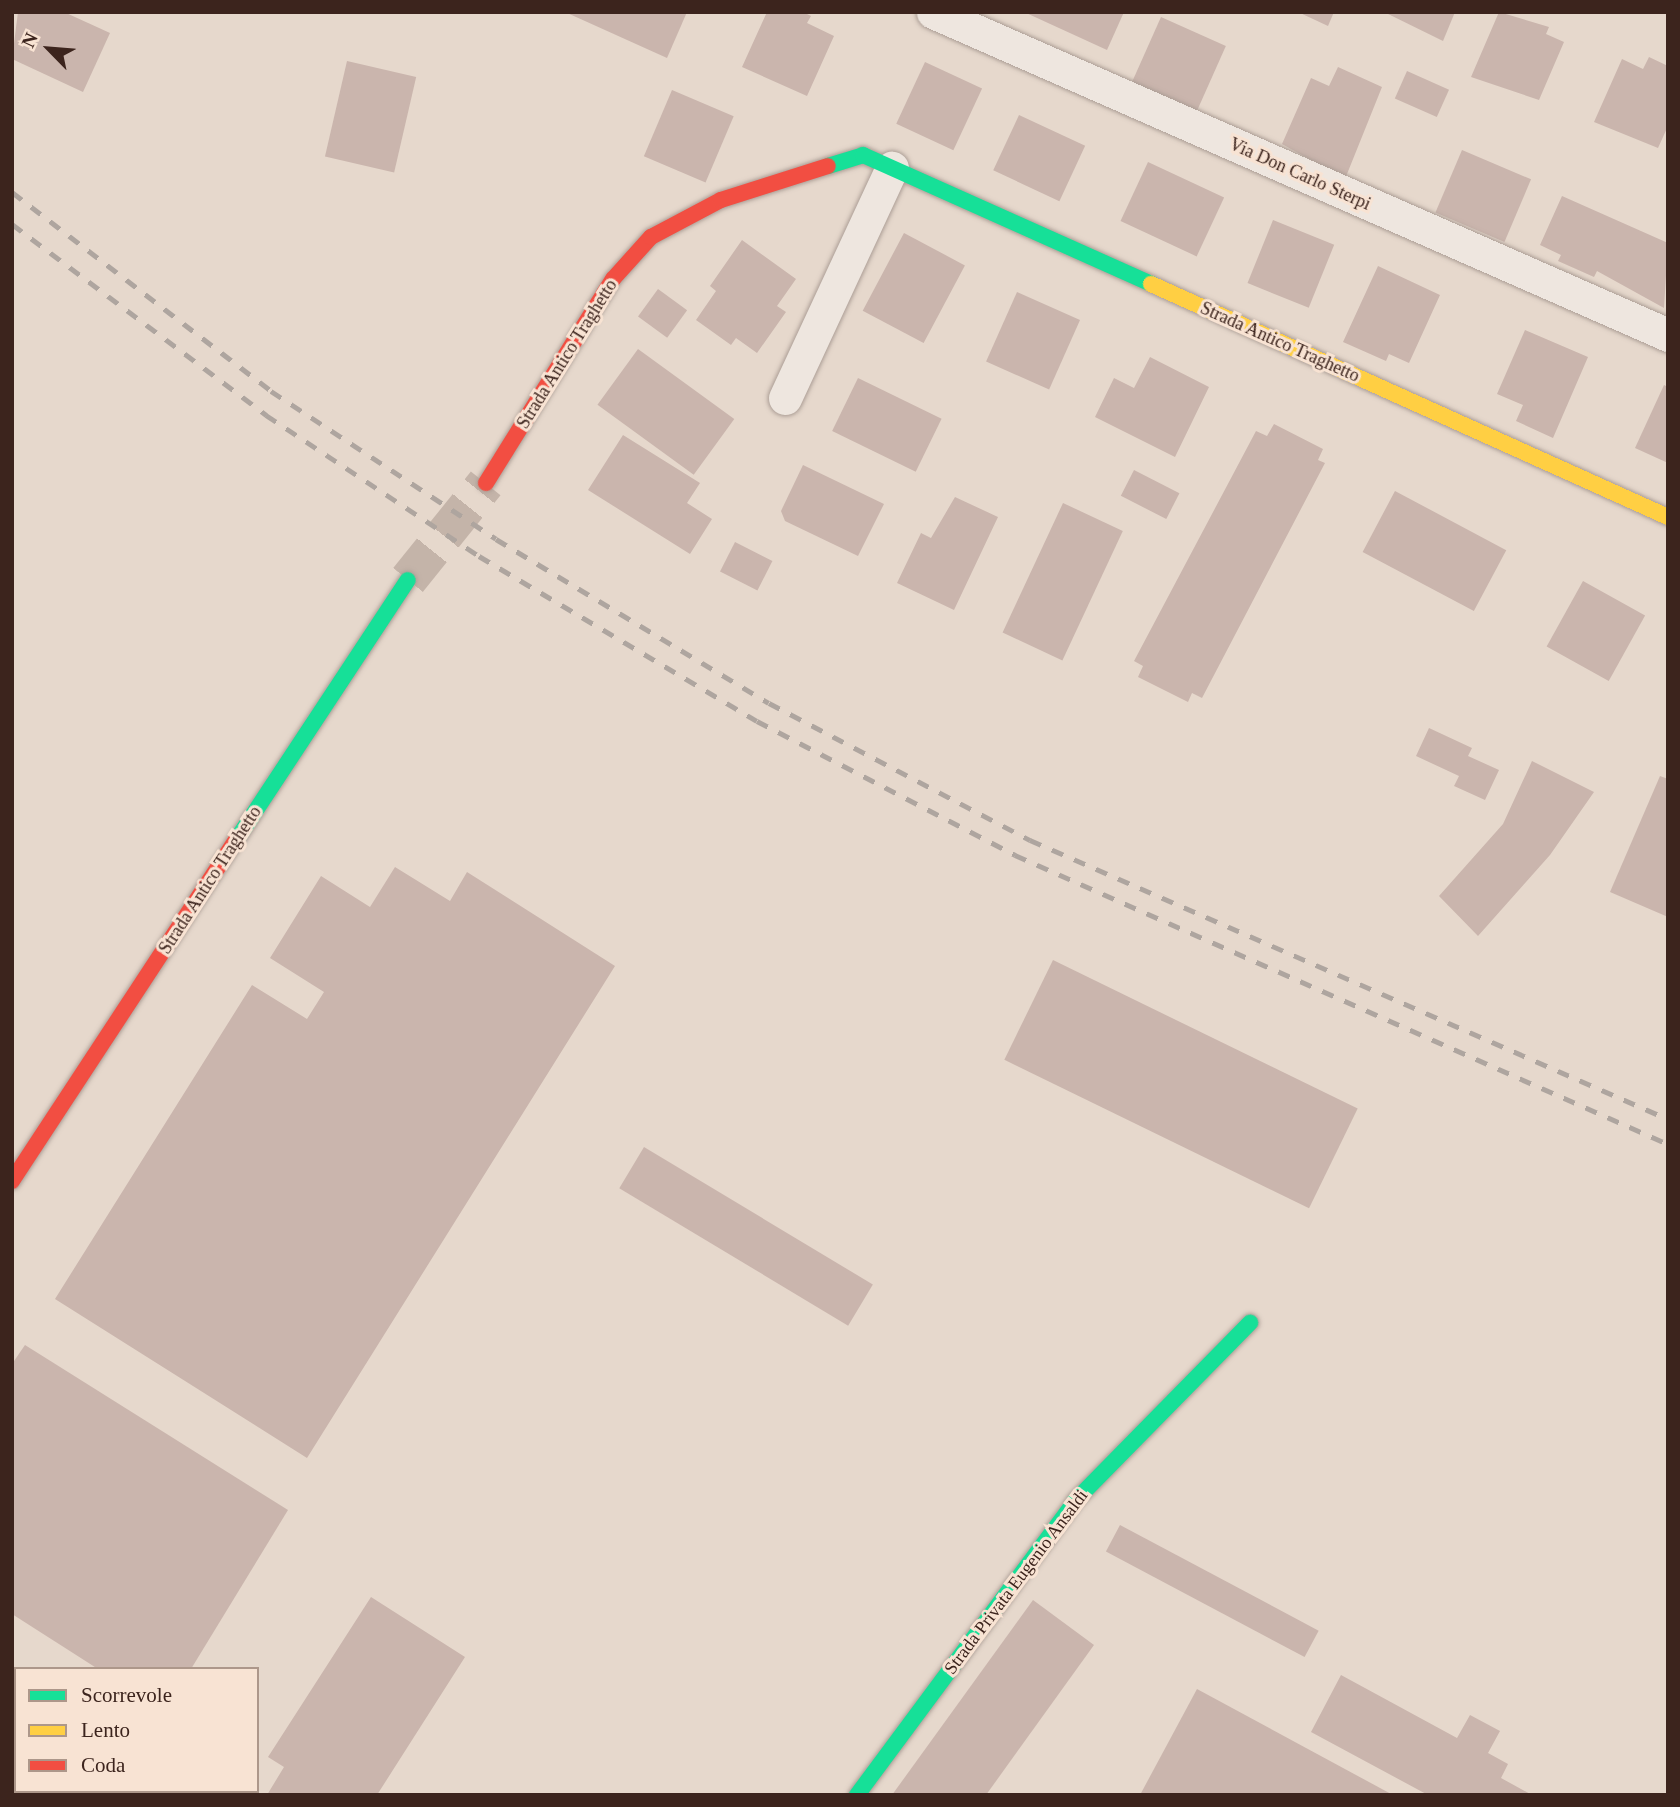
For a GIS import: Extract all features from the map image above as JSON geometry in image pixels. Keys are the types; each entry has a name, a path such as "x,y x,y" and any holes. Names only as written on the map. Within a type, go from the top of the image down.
{"street":[{"name":"Via Don Carlo Sterpi","path":"933,12 1668,335"},
{"name":"Strada Antico Traghetto","path":"486,483 613,279 651,237 721,200 863,155 1668,517"},
{"path":"785,398 892,168"},
{"name":"Strada Antico Traghetto","path":"13,1179 408,580"},
{"name":"Strada Privata Eugenio Ansaldi","path":"857,1795 1075,1501 1250,1323"}],"building":[{"path":"18,12 64,12 110,33 83,92 12,59"},
{"path":"565,12 687,12 667,58"},
{"path":"767,12 803,12 811,16 807,23 834,36 807,96 742,67"},
{"path":"1024,12 1124,12 1107,50"},
{"path":"1298,12 1334,12 1328,26"},
{"path":"1384,12 1455,12 1443,41"},
{"path":"1499,12 1549,27 1546,34 1564,42 1539,100 1471,77"},
{"path":"1161,17 1226,46 1195,114 1130,86"},
{"path":"1649,57 1668,66 1668,126 1658,148 1594,122 1622,59 1643,69"},
{"path":"347,61 416,77 394,172 325,156"},
{"path":"925,62 982,89 953,150 896,124"},
{"path":"1338,67 1382,87 1345,179 1282,144 1311,78 1329,86"},
{"path":"1407,71 1449,90 1437,117 1395,98"},
{"path":"672,90 734,116 706,182 644,156"},
{"path":"1019,115 1085,146 1059,201 993,170"},
{"path":"1462,150 1531,179 1504,242 1435,213"},
{"path":"1148,162 1224,197 1197,256 1121,221"},
{"path":"1562,196 1668,243 1664,308 1597,271 1594,277 1558,261 1561,255 1540,245"},
{"path":"1273,220 1334,245 1309,308 1248,283"},
{"path":"904,233 965,265 924,343 863,311"},
{"path":"742,240 796,279 777,306 786,312 757,353 736,338 731,345 696,320 716,291 710,286"},
{"path":"1378,266 1440,295 1409,363 1389,354 1386,361 1343,342"},
{"path":"658,289 687,310 667,338 638,317"},
{"path":"1017,292 1080,320 1049,389 986,361"},
{"path":"1525,330 1588,357 1553,438 1516,421 1523,405 1497,394"},
{"path":"638,349 734,419 694,475 597,405"},
{"path":"1150,357 1209,387 1175,457 1095,417 1114,378 1134,388"},
{"path":"858,378 942,419 916,472 832,431"},
{"path":"1664,385 1668,387 1668,463 1635,448"},
{"path":"1274,424 1323,449 1318,460 1325,463 1202,698 1192,693 1188,702 1138,677 1143,666 1134,661 1256,431 1267,436"},
{"path":"623,435 700,483 687,503 712,519 690,554 588,490"},
{"path":"803,465 884,504 858,556 785,521 781,511"},
{"path":"1134,470 1179,493 1166,519 1121,496"},
{"path":"1395,491 1506,550 1474,611 1363,552"},
{"path":"955,497 998,517 954,610 897,583 921,533 931,538"},
{"path":"1063,503 1123,531 1062,660 1003,633"},
{"path":"735,542 772,561 757,590 720,571"},
{"path":"1583,581 1645,615 1609,681 1547,647"},
{"path":"1429,728 1472,748 1468,756 1499,770 1485,800 1454,786 1459,776 1416,756"},
{"path":"1532,761 1594,792 1550,855 1478,936 1439,896 1503,824"},
{"path":"1660,776 1668,779 1668,917 1610,892"},
{"path":"395,867 450,901 467,872 615,966 307,1458 55,1299 252,985 307,1019 324,992 270,958 321,876 370,907"},
{"path":"1053,960 1358,1109 1309,1208 1004,1060"},
{"path":"644,1147 873,1285 848,1326 619,1188"},
{"path":"25,1345 288,1510 192,1667 95,1667 12,1614 12,1364"},
{"path":"1120,1525 1319,1631 1305,1657 1106,1551"},
{"path":"371,1597 465,1657 377,1795 267,1795 284,1767 268,1757"},
{"path":"1033,1600 1094,1645 986,1795 892,1795"},
{"path":"1341,1675 1457,1738 1470,1715 1500,1731 1488,1753 1508,1764 1501,1778 1532,1795 1428,1795 1311,1732"},
{"path":"1197,1689 1393,1795 1140,1795"},
{"path":"12,1736 14,1793 102,1795 12,1795"}],"tunnel":[{"path":"408,580 486,483"}],"railway":[{"path":"12,192 271,391 496,539 769,703 1030,840 1668,1119"},
{"path":"12,224 266,415 479,556 757,721 1015,855 1668,1144"}],"traffic: fast":[{"path":"828,166 863,155 1151,284"},
{"path":"237,839 408,580"},
{"path":"857,1795 1075,1501 1250,1323"}],"traffic: slow":[{"path":"1151,284 1668,517"}],"traffic: jam":[{"path":"486,483 613,279 651,237 721,200 828,166"},
{"path":"12,1181 237,839"}]}
